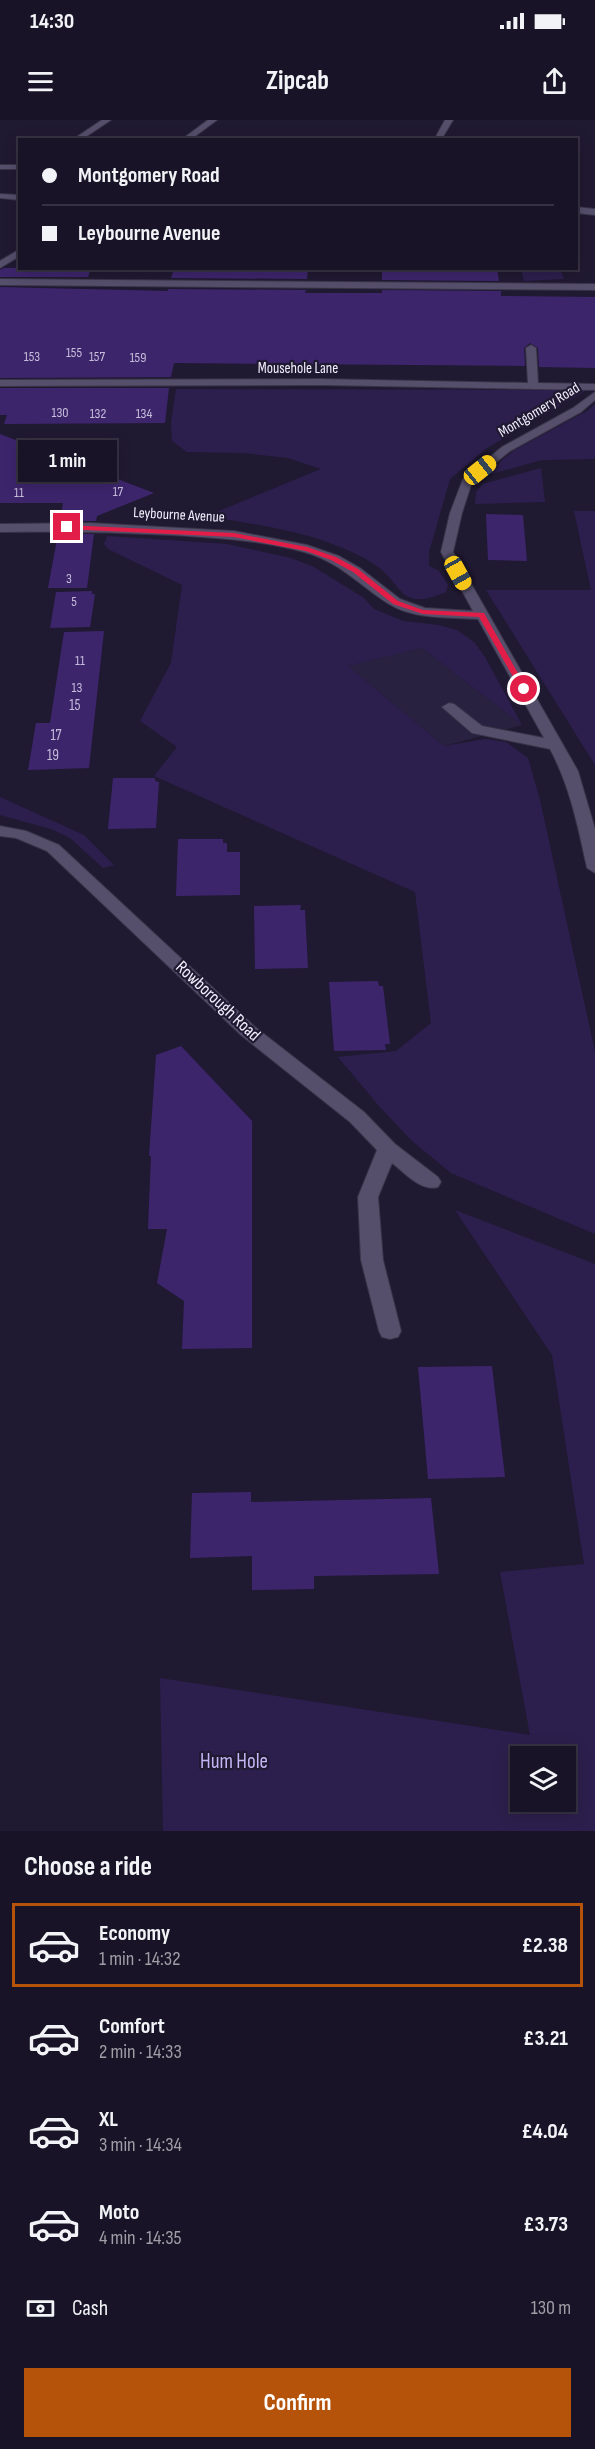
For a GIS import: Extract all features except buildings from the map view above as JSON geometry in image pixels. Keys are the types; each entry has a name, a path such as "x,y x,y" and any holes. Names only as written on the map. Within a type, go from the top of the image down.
{"street":[{"path":"78,138 107,120"},
{"path":"187,138 213,120"},
{"path":"438,138 449,120"},
{"path":"0,167 18,167"},
{"path":"0,196 18,198"},
{"path":"578,210 595,212"},
{"path":"0,265 18,253"},
{"path":"0,282 231,279 595,287"},
{"path":"531,348 533,386"},
{"name":"Mousehole Lane","path":"0,383 321,382 595,387"},
{"name":"Montgomery Road","path":"595,395 577,410 506,449 467,481 456,513 447,552 570,771 590,824 595,868"},
{"name":"Leybourne Avenue","path":"0,528 90,527 234,535 307,549 334,559 355,571 395,602 423,612 481,615"},
{"path":"449,707 477,730 555,745"},
{"name":"Rowborough Road","path":"0,831 20,834 53,848 248,1031 357,1117 388,1149 431,1182"},
{"path":"388,1149 368,1197 372,1260 390,1331"}],"shaded area":[{"path":"422,648 522,725 444,746 348,666"}],"green space":[{"path":"521,270 560,270 564,279 524,281"},
{"path":"176,389 587,390 487,448 450,479 429,552 429,566 439,571 448,585 446,592 430,598 418,599 403,593 374,564 335,545 293,532 207,516 321,469 288,458 244,453 187,452 172,441 171,423"},
{"path":"595,404 595,459 542,460 484,476 513,451 587,411"},
{"path":"541,468 545,502 475,504 476,492 483,484"},
{"path":"574,511 595,511 595,765 486,590 591,590"},
{"path":"107,536 227,544 291,558 314,567 364,598 374,609 403,621 439,625 457,630 474,642 485,657 522,725 422,648 348,666 444,746 486,739 506,742 528,758 540,800 595,1052 595,1234 451,1173 412,1141 338,1057 396,1051 431,1023 415,892 154,776 177,747 140,721 171,663 182,585 108,549 104,544"},
{"path":"0,797 84,835 114,865 103,868 70,838 51,829 0,815"},
{"name":"Hum Hole","path":"455,1210 595,1264 595,1831 163,1831 160,1678 530,1735 500,1572 584,1564 552,1355"}],"route":[{"path":"67,527 234,535 307,549 334,559 355,571 395,602 423,612 445,615 481,615 524,689"}]}
